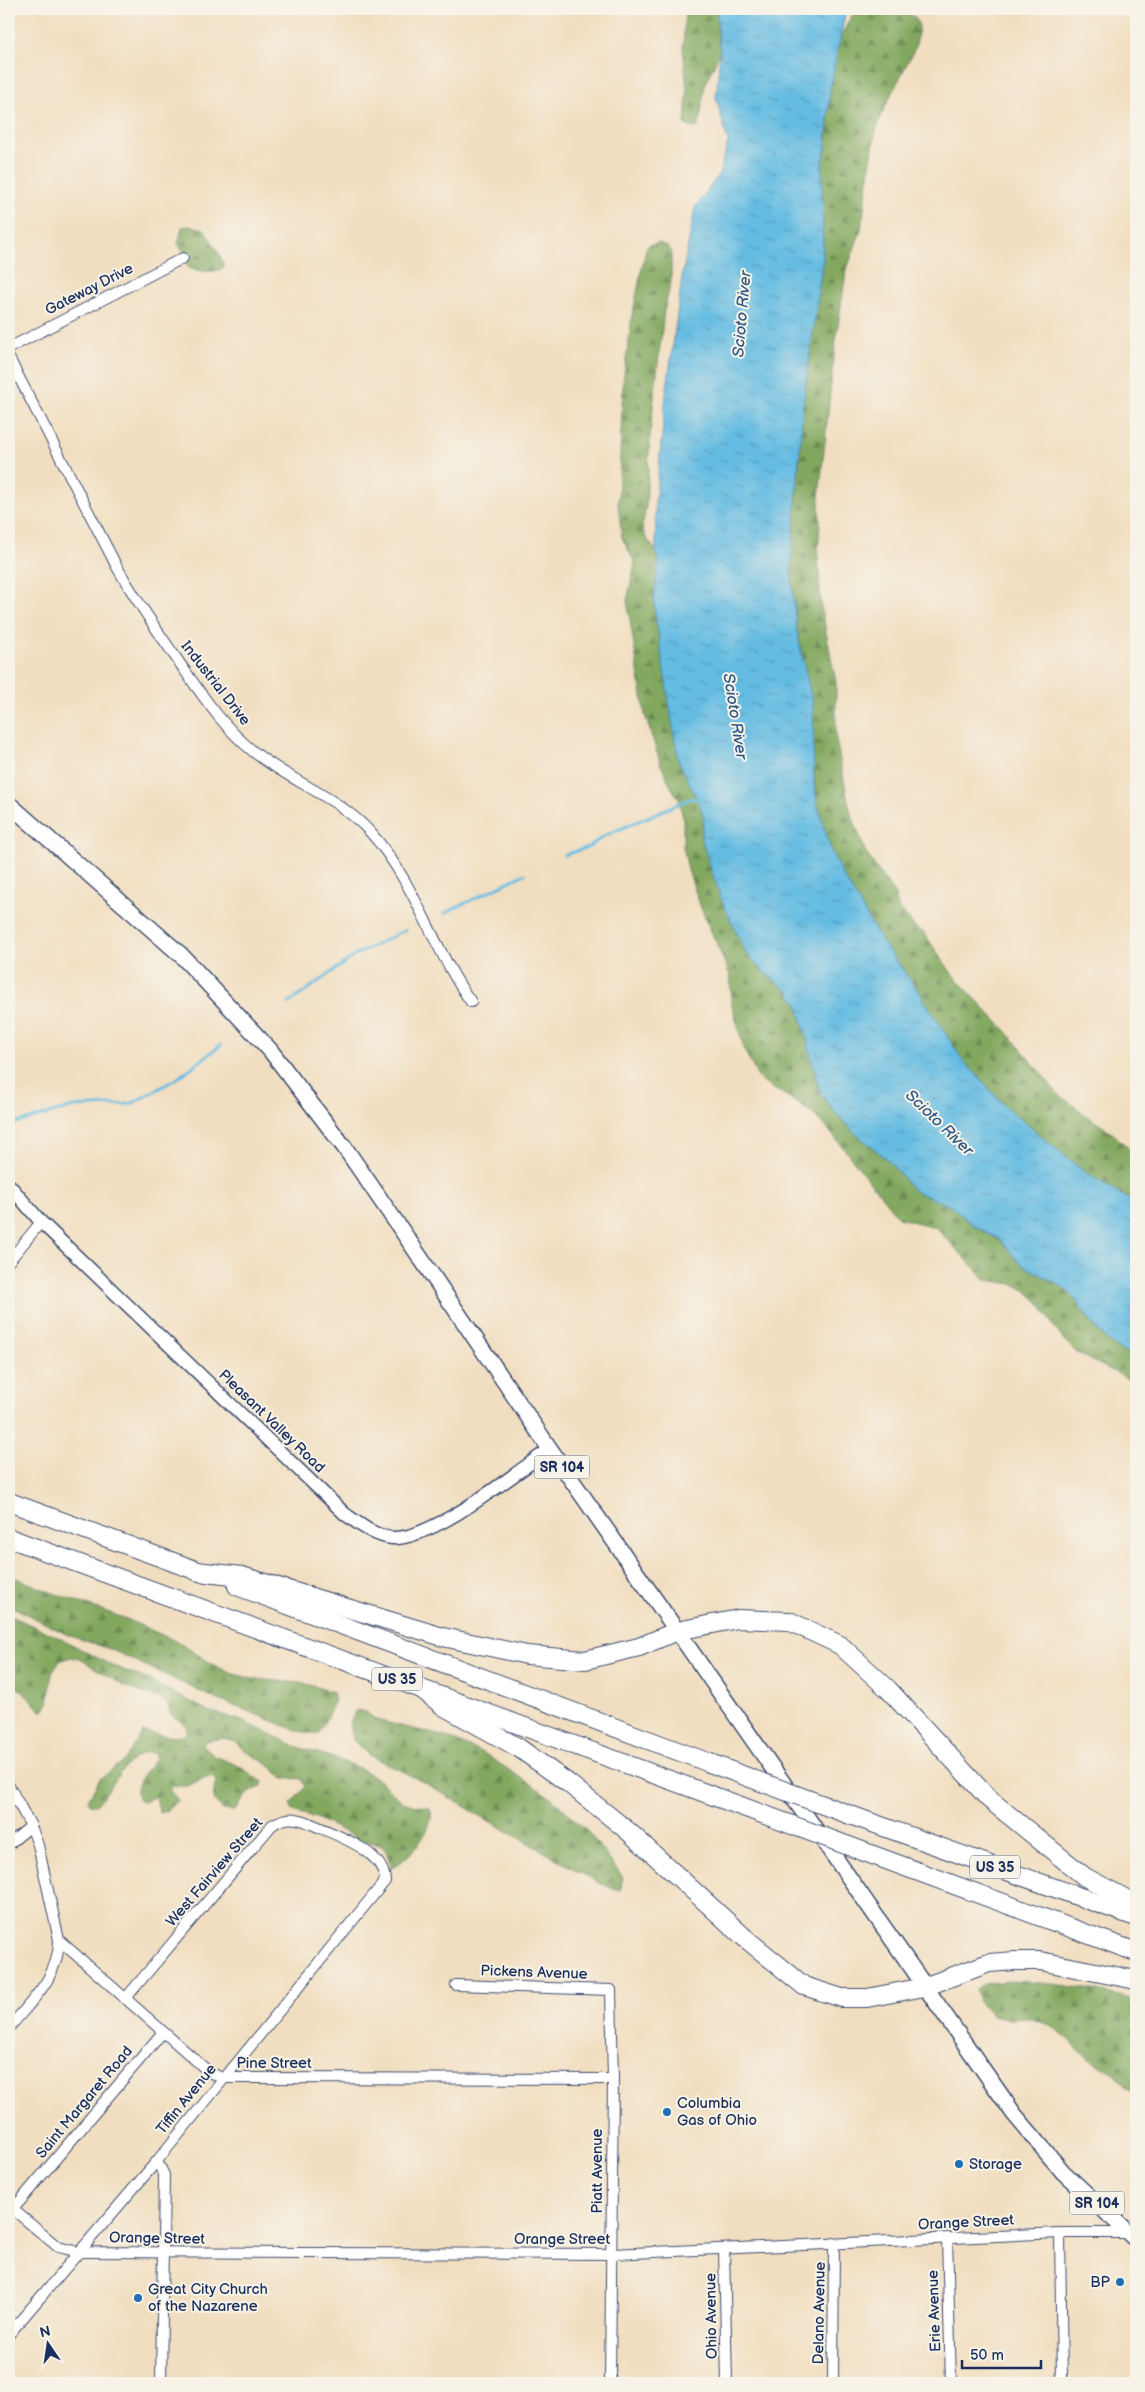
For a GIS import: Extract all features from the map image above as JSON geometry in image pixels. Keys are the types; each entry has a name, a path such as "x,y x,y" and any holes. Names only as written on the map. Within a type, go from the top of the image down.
{"highway":[{"name":"US 35","path":"9,1502 853,1816 1136,1917"},
{"name":"US 35","path":"9,1538 419,1687 1136,1952"},
{"path":"196,1571 242,1576 443,1637 527,1655 585,1660 639,1647 678,1631 738,1618 789,1621 840,1645 888,1689 989,1799 1086,1877 1136,1904"},
{"path":"419,1687 443,1706 519,1748 568,1783 628,1831 745,1938 804,1986 823,1994 850,1998 867,1998 924,1987 989,1963 1015,1961 1040,1961 1136,1980"}],"main road":[{"name":"SR 104","path":"9,804 181,955 270,1050 351,1156 550,1449 1014,2114 1063,2172 1134,2235"}],"street":[{"name":"Gateway Drive","path":"9,348 183,258"},
{"name":"Industrial Drive","path":"9,358 117,567 135,598 193,681 226,725 252,750 279,770 332,800 353,815 371,832 397,868 451,973 471,1002"},
{"name":"Pleasant Valley Road","path":"9,1185 41,1222 345,1514 364,1528 390,1538 403,1537 428,1530 550,1449"},
{"path":"9,1261 41,1222"},
{"path":"9,1786 31,1826 42,1864 59,1940 59,1953 52,1974 9,2028"},
{"name":"West Fairview Street","path":"125,1999 272,1825 283,1818 297,1818 370,1852 385,1870 385,1880"},
{"path":"9,1844 31,1826"},
{"name":"Tiffin Avenue","path":"9,2334 156,2161 385,1880"},
{"name":"Pine Street","path":"59,1940 209,2072 222,2078 613,2079"},
{"name":"Pickens Avenue","path":"456,1985 611,1990"},
{"name":"Piatt Avenue","path":"610,2383 613,2079 611,1990"},
{"name":"Saint Margaret Road","path":"10,2210 163,2032"},
{"path":"156,2161 164,2176 161,2383"},
{"name":"Orange Street","path":"10,2210 58,2247 79,2252 163,2254 612,2254 1060,2233 1134,2235"},
{"path":"1060,2233 1062,2383"},
{"name":"Erie Avenue","path":"947,2238 951,2383"},
{"name":"Delano Avenue","path":"833,2383 834,2243"},
{"name":"Ohio Avenue","path":"724,2249 727,2383"}],"green space":[{"path":"685,9 716,9 720,52 705,85 700,121 698,127 694,128 685,125 687,91 683,48"},
{"path":"866,11 911,15 915,17 919,26 916,46 881,115 875,134 861,230 846,272 835,347 819,498 818,554 821,607 836,682 836,739 850,810 866,853 895,895 899,909 915,927 924,933 953,975 1009,1034 1058,1094 1110,1131 1136,1155 1136,1204 1083,1171 1004,1105 961,1058 920,993 881,940 841,872 831,851 817,803 791,572 803,405 823,258 822,166 826,147 830,89 838,42 852,15"},
{"path":"190,226 204,229 220,255 224,267 216,271 201,271 188,268 186,255 178,244 182,227"},
{"path":"659,243 668,247 671,251 671,282 664,311 650,434 646,507 642,527 659,560 654,598 678,760 700,805 704,819 701,838 765,973 789,992 798,1004 820,1092 832,1109 856,1134 888,1160 914,1191 951,1206 974,1226 1000,1240 1021,1264 1062,1286 1073,1297 1097,1330 1116,1347 1136,1357 1136,1383 1077,1353 1061,1337 1038,1302 1025,1290 1013,1284 986,1280 935,1227 899,1218 828,1129 815,1116 785,1095 765,1084 758,1077 745,1052 732,1005 730,975 701,908 688,870 683,847 683,818 679,799 661,765 645,715 627,601 635,563 622,538 618,505 623,382 632,316 646,249 649,245"},
{"path":"9,1575 124,1618 178,1642 214,1665 233,1674 254,1679 303,1683 333,1692 335,1701 319,1733 306,1733 293,1729 216,1699 112,1650 68,1635 9,1605"},
{"path":"9,1615 60,1638 113,1666 149,1680 208,1711 240,1720 298,1747 359,1768 375,1777 403,1802 429,1807 431,1814 426,1832 414,1850 399,1864 392,1867 385,1849 380,1845 357,1838 316,1818 293,1811 290,1805 305,1787 302,1779 283,1778 266,1763 242,1749 234,1741 223,1738 205,1741 203,1745 215,1756 237,1765 263,1782 261,1787 247,1794 234,1811 223,1810 215,1801 214,1791 216,1782 213,1776 206,1777 188,1786 170,1786 170,1791 178,1800 166,1811 159,1813 156,1796 143,1802 139,1801 137,1795 138,1784 155,1759 155,1755 150,1752 141,1755 126,1766 96,1805 90,1804 88,1800 99,1780 125,1760 143,1732 178,1736 187,1733 187,1726 170,1714 168,1705 163,1700 124,1686 80,1659 71,1657 60,1661 52,1673 48,1705 42,1712 21,1690 9,1683"},
{"path":"357,1710 366,1712 376,1720 447,1737 485,1754 552,1798 589,1833 622,1876 621,1890 616,1890 599,1883 425,1783 367,1754 353,1740 350,1722"},
{"path":"1010,1981 1074,1987 1136,2001 1136,2097 1116,2075 1089,2059 1058,2030 1028,2018 1009,2019 992,2015 979,2002 976,1989 984,1984"}],"water":[{"name":"Scioto River","path":"716,9 846,9 830,89 826,147 822,166 823,258 803,405 791,572 796,627 813,705 814,782 817,803 831,851 841,872 881,940 920,993 961,1058 1004,1105 1083,1171 1136,1204 1136,1357 1116,1347 1097,1330 1073,1297 1062,1286 1021,1264 1000,1240 974,1226 951,1206 914,1191 888,1160 856,1134 832,1109 820,1092 798,1004 789,992 765,973 746,953 721,899 701,838 704,819 700,805 678,760 655,613 654,598 659,560 656,551 655,504 666,395 683,271 695,208 719,174 728,142 716,97 720,52"}],"waterway":[{"path":"564,855 589,847 604,836 689,799 701,798"},
{"path":"445,913 525,874"},
{"path":"289,1003 354,956 405,930"},
{"path":"9,1125 74,1107 131,1104 178,1078 221,1045"}],"place":[{"name":"Columbia Gas of Ohio","path":"667,2112"},
{"name":"Storage","path":"959,2164"},
{"name":"BP","path":"1120,2282"},
{"name":"Great City Church of the Nazarene","path":"138,2298"}]}
